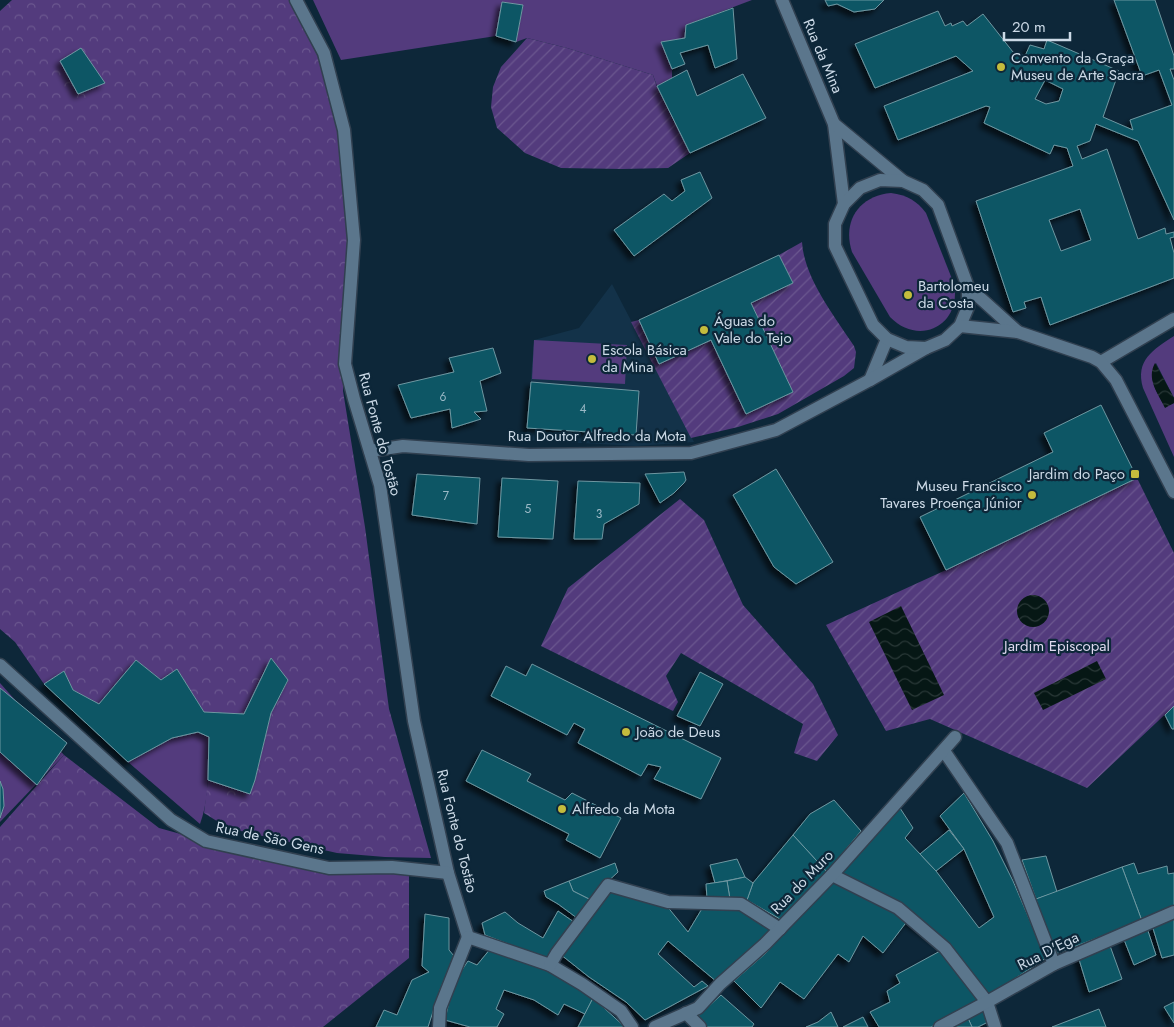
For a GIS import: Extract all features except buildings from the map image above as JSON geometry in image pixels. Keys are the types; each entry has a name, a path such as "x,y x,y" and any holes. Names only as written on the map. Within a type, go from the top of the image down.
{"street":[{"name":"Rua Fonte do Tostão","path":"296,0 324,53 344,130 354,240 345,364 380,485 414,721 448,873 468,937"},
{"name":"Rua da Mina","path":"782,0 834,124"},
{"path":"834,124 903,181 923,190 938,205 968,287 968,308 960,326 945,340 926,348 906,347 887,339 873,325 835,246 835,224 844,204 860,188 880,180 903,181"},
{"path":"834,124 844,204"},
{"path":"968,287 1018,332"},
{"path":"1101,362 1174,319"},
{"path":"960,326 1018,332 1092,357 1101,362 1116,380 1174,492"},
{"path":"870,380 887,339"},
{"name":"Rua Doutor Alfredo da Mota","path":"370,451 403,446 529,454 691,453 776,430 926,348"},
{"name":"Rua de São Gens","path":"0,665 171,820 206,841 329,868 392,867 448,873"},
{"name":"Rua do Muro","path":"655,1027 698,1008 720,984 765,944 832,875 955,737"},
{"path":"944,751 1007,843 1054,964"},
{"path":"832,875 898,908 945,948 988,1002 995,1027"},
{"path":"550,965 608,885 668,902 740,904 780,929"},
{"name":"Rua D'Ega","path":"940,1027 1054,964 1174,912"},
{"path":"439,1027 440,1008 468,937 550,965 621,1010 632,1027"},
{"path":"686,1013 700,1027"}],"shaded area":[{"name":"Escola Básica da Mina","path":"612,284 694,442 636,446 526,440 534,340 579,328"}],"green space":[{"path":"12,0 296,0 324,53 344,130 354,240 343,391 365,527 389,709 431,858 337,853 228,828 204,813 208,780 250,793 255,780 271,713 288,681 271,658 244,714 204,712 177,669 161,680 136,660 99,704 73,690 64,671 44,684 15,642 0,629 0,11"},
{"path":"313,0 752,0 686,25 685,38 661,42 672,69 672,78 657,86 653,75 567,48 527,38 516,42 523,6 503,2 496,36 341,60"},
{"path":"527,38 567,48 653,75 657,87 690,153 668,168 622,169 561,168 525,153 497,128 491,107 493,87 501,67"},
{"path":"891,193 911,199 926,213 954,284 955,298 951,311 945,320 936,327 925,331 901,326 890,317 852,252 849,241 849,230 852,220 862,205 870,199"},
{"path":"802,242 804,256 814,283 854,346 856,352 854,368 844,376 778,414 738,427 691,438 631,322 639,320 659,364 711,340 746,414 793,392 751,303 793,283 779,255"},
{"path":"1174,336 1174,398 1156,363 1152,374 1156,391 1165,407 1174,403 1174,457 1143,388 1141,378 1144,363 1148,357 1159,346"},
{"path":"534,340 627,345 625,384 532,379"},
{"name":"Jardim Episcopal","path":"1137,478 1174,553 1174,706 1087,788 930,719 886,731 826,625 946,570"},
{"path":"680,499 704,520 743,605 813,684 838,735 817,761 794,753 803,724 681,653 666,676 678,702 673,711 541,646 568,588"},
{"path":"0,683 64,755 0,822"},
{"path":"198,732 209,737 207,792 200,824 128,762 172,738"},
{"path":"64,755 159,828 260,856 409,873 409,958 323,1027 0,1027 0,827"}],"water":[{"path":"1155,363 1174,398 1174,403 1165,408 1152,380"},
{"path":"1033,595 1039,596 1044,600 1048,605 1048,617 1044,622 1039,626 1033,627 1027,626 1022,622 1018,617 1017,611 1018,605 1022,600 1027,596"},
{"path":"901,606 944,695 912,710 869,622"},
{"path":"1097,661 1106,679 1043,710 1034,693"}],"place":[{"name":"Convento da Graça Museu de Arte Sacra","path":"1001,67"},
{"name":"Bartolomeu da Costa","path":"908,295"},
{"name":"Águas do Vale do Tejo","path":"704,330"},
{"name":"Escola Básica da Mina","path":"592,359"},
{"name":"Jardim do Paço","path":"1135,474"},
{"name":"Museu Francisco Tavares Proença Júnior","path":"1032,495"},
{"name":"João de Deus","path":"626,732"},
{"name":"Alfredo da Mota","path":"562,809"}]}
